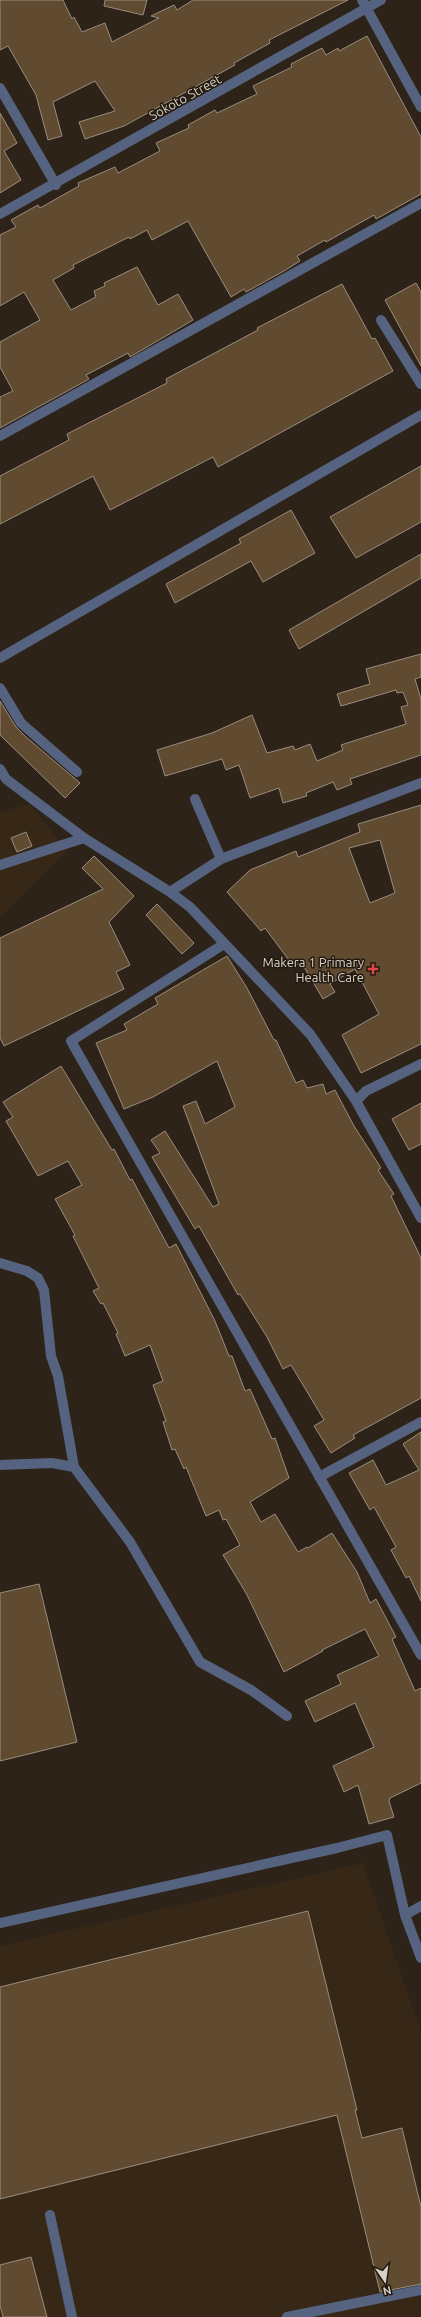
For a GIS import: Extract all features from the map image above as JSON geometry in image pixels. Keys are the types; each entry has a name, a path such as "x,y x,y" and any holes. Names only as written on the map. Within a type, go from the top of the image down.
{"street":[{"name":"Sokoto Street","path":"0,214 56,185 364,5 381,0"},
{"path":"364,5 421,107"},
{"path":"0,88 56,185"},
{"path":"0,436 421,203"},
{"path":"381,320 421,384"},
{"path":"0,658 421,415"},
{"path":"0,688 21,723 77,772"},
{"path":"0,769 6,779 84,838 170,892 190,907 310,1034 356,1101 421,1218"},
{"path":"170,892 221,859 421,783"},
{"path":"195,798 221,859"},
{"path":"0,865 84,838"},
{"path":"224,944 71,1041 421,1655"},
{"path":"356,1101 366,1091 421,1064"},
{"path":"0,1263 27,1271 38,1278 44,1290 50,1356 58,1376 74,1467 130,1542 200,1662 251,1690 287,1716"},
{"path":"319,1477 421,1422"},
{"path":"0,1465 52,1463 74,1467"},
{"path":"0,1923 329,1850 387,1835 405,1914 421,1958"},
{"path":"405,1914 421,1906"},
{"path":"50,2215 72,2317"},
{"path":"287,2317 421,2290"}],"shaded area":[{"path":"30,804 67,851 0,918 0,812"},
{"path":"363,1863 421,2032 421,2317 0,2317 0,1946"}],"building":[{"path":"0,0 63,0 72,19 74,17 82,32 105,23 112,42 159,18 151,16 174,5 177,10 193,0 348,0 269,40 270,43 234,63 235,65 124,126 85,139 79,122 115,111 95,81 53,102 62,136 48,140 36,95 8,46 0,50"},
{"path":"105,0 147,0 143,15 104,6"},
{"path":"367,36 421,137 421,194 376,219 374,215 326,242 325,240 297,256 300,261 284,271 246,292 244,289 231,297 188,221 152,240 147,230 130,239 129,237 73,265 74,268 53,280 71,310 96,297 94,291 105,286 104,283 137,267 158,305 178,294 193,320 130,357 128,353 86,375 89,379 0,428 0,397 13,391 0,367 0,342 40,320 24,292 0,306 0,235 16,227 11,220 38,205 40,208 79,186 78,183 115,167 118,173 160,151 156,143 189,128 188,125 215,110 217,113 257,94 253,86 292,67 291,64 322,48 326,55 338,48 339,51"},
{"path":"0,113 17,143 4,151 21,180 0,193"},
{"path":"416,283 421,292 421,366 385,300"},
{"path":"342,284 372,339 375,338 393,371 218,467 213,457 110,510 93,476 0,524 0,476 69,440 67,434 167,383 166,379 258,330 257,328"},
{"path":"421,466 421,522 356,558 330,517"},
{"path":"291,510 315,553 263,582 251,561 175,603 166,584 241,543 239,539"},
{"path":"421,554 421,578 299,649 289,630"},
{"path":"421,654 421,677 415,679 421,699 421,755 350,779 352,784 337,790 333,782 306,793 307,796 283,803 279,788 250,798 239,765 226,770 222,759 165,776 157,750 212,733 252,715 267,753 293,746 295,750 310,744 317,761 343,750 341,745 406,724 401,707 408,705 403,692 397,693 396,690 341,706 337,694 370,684 366,669"},
{"path":"0,701 16,727 80,783 65,798 0,735"},
{"path":"421,805 421,1044 361,1073 342,1035 379,1014 355,969 330,984 335,992 323,999 301,962 294,967 265,928 261,931 227,892 250,870 296,851 298,857 360,832 358,824","holes":["380,840 395,893 370,903 349,848"]},
{"path":"26,832 32,846 17,852 11,838"},
{"path":"94,856 134,896 109,922 130,965 116,972 124,989 4,1046 0,1038 0,938 103,889 82,868"},
{"path":"157,904 194,943 182,954 146,915"},
{"path":"227,956 247,988 274,1040 276,1040 296,1083 303,1080 307,1088 323,1084 326,1094 335,1090 354,1126 381,1168 378,1170 394,1194 391,1196 421,1258 421,1398 353,1435 355,1438 331,1453 314,1426 324,1420 291,1365 283,1369 267,1337 240,1294 238,1295 199,1226 195,1229 152,1157 160,1153 151,1140 165,1131 213,1207 219,1204 183,1106 196,1101 205,1124 235,1107 217,1061 153,1097 124,1109 96,1043 127,1030 124,1024 158,1004 155,998"},
{"path":"61,1066 112,1150 114,1149 130,1180 132,1179 169,1248 176,1244 215,1321 229,1356 232,1356 245,1391 250,1389 272,1439 275,1438 289,1478 250,1502 261,1522 275,1514 298,1552 307,1547 308,1548 332,1533 357,1572 370,1603 376,1599 396,1637 392,1639 415,1691 421,1688 421,1783 390,1798 389,1801 394,1817 369,1824 358,1785 344,1792 333,1766 374,1747 355,1703 315,1722 305,1701 341,1684 337,1675 379,1656 365,1629 322,1650 323,1651 284,1672 246,1593 223,1555 240,1545 226,1519 223,1520 219,1510 206,1516 186,1467 184,1469 175,1449 172,1450 163,1422 166,1421 153,1385 163,1381 150,1345 125,1356 116,1334 118,1333 103,1303 101,1304 93,1291 99,1288 73,1236 75,1235 55,1199 82,1185 68,1161 38,1176 6,1121 13,1117 3,1102"},
{"path":"421,1103 421,1144 409,1150 392,1119"},
{"path":"421,1432 421,1601 409,1576 406,1578 391,1550 396,1547 374,1507 370,1510 349,1473 373,1460 386,1485 419,1470 403,1444"},
{"path":"39,1584 77,1742 0,1761 0,1593"},
{"path":"308,1911 357,2110 355,2110 362,2138 402,2128 421,2207 421,2284 380,2292 337,2115 0,2199 0,1987"},
{"path":"31,2257 47,2317 3,2317 0,2305 0,2265"}],"place":[{"name":"Makera 1 Primary Health Care","path":"373,969"}]}
